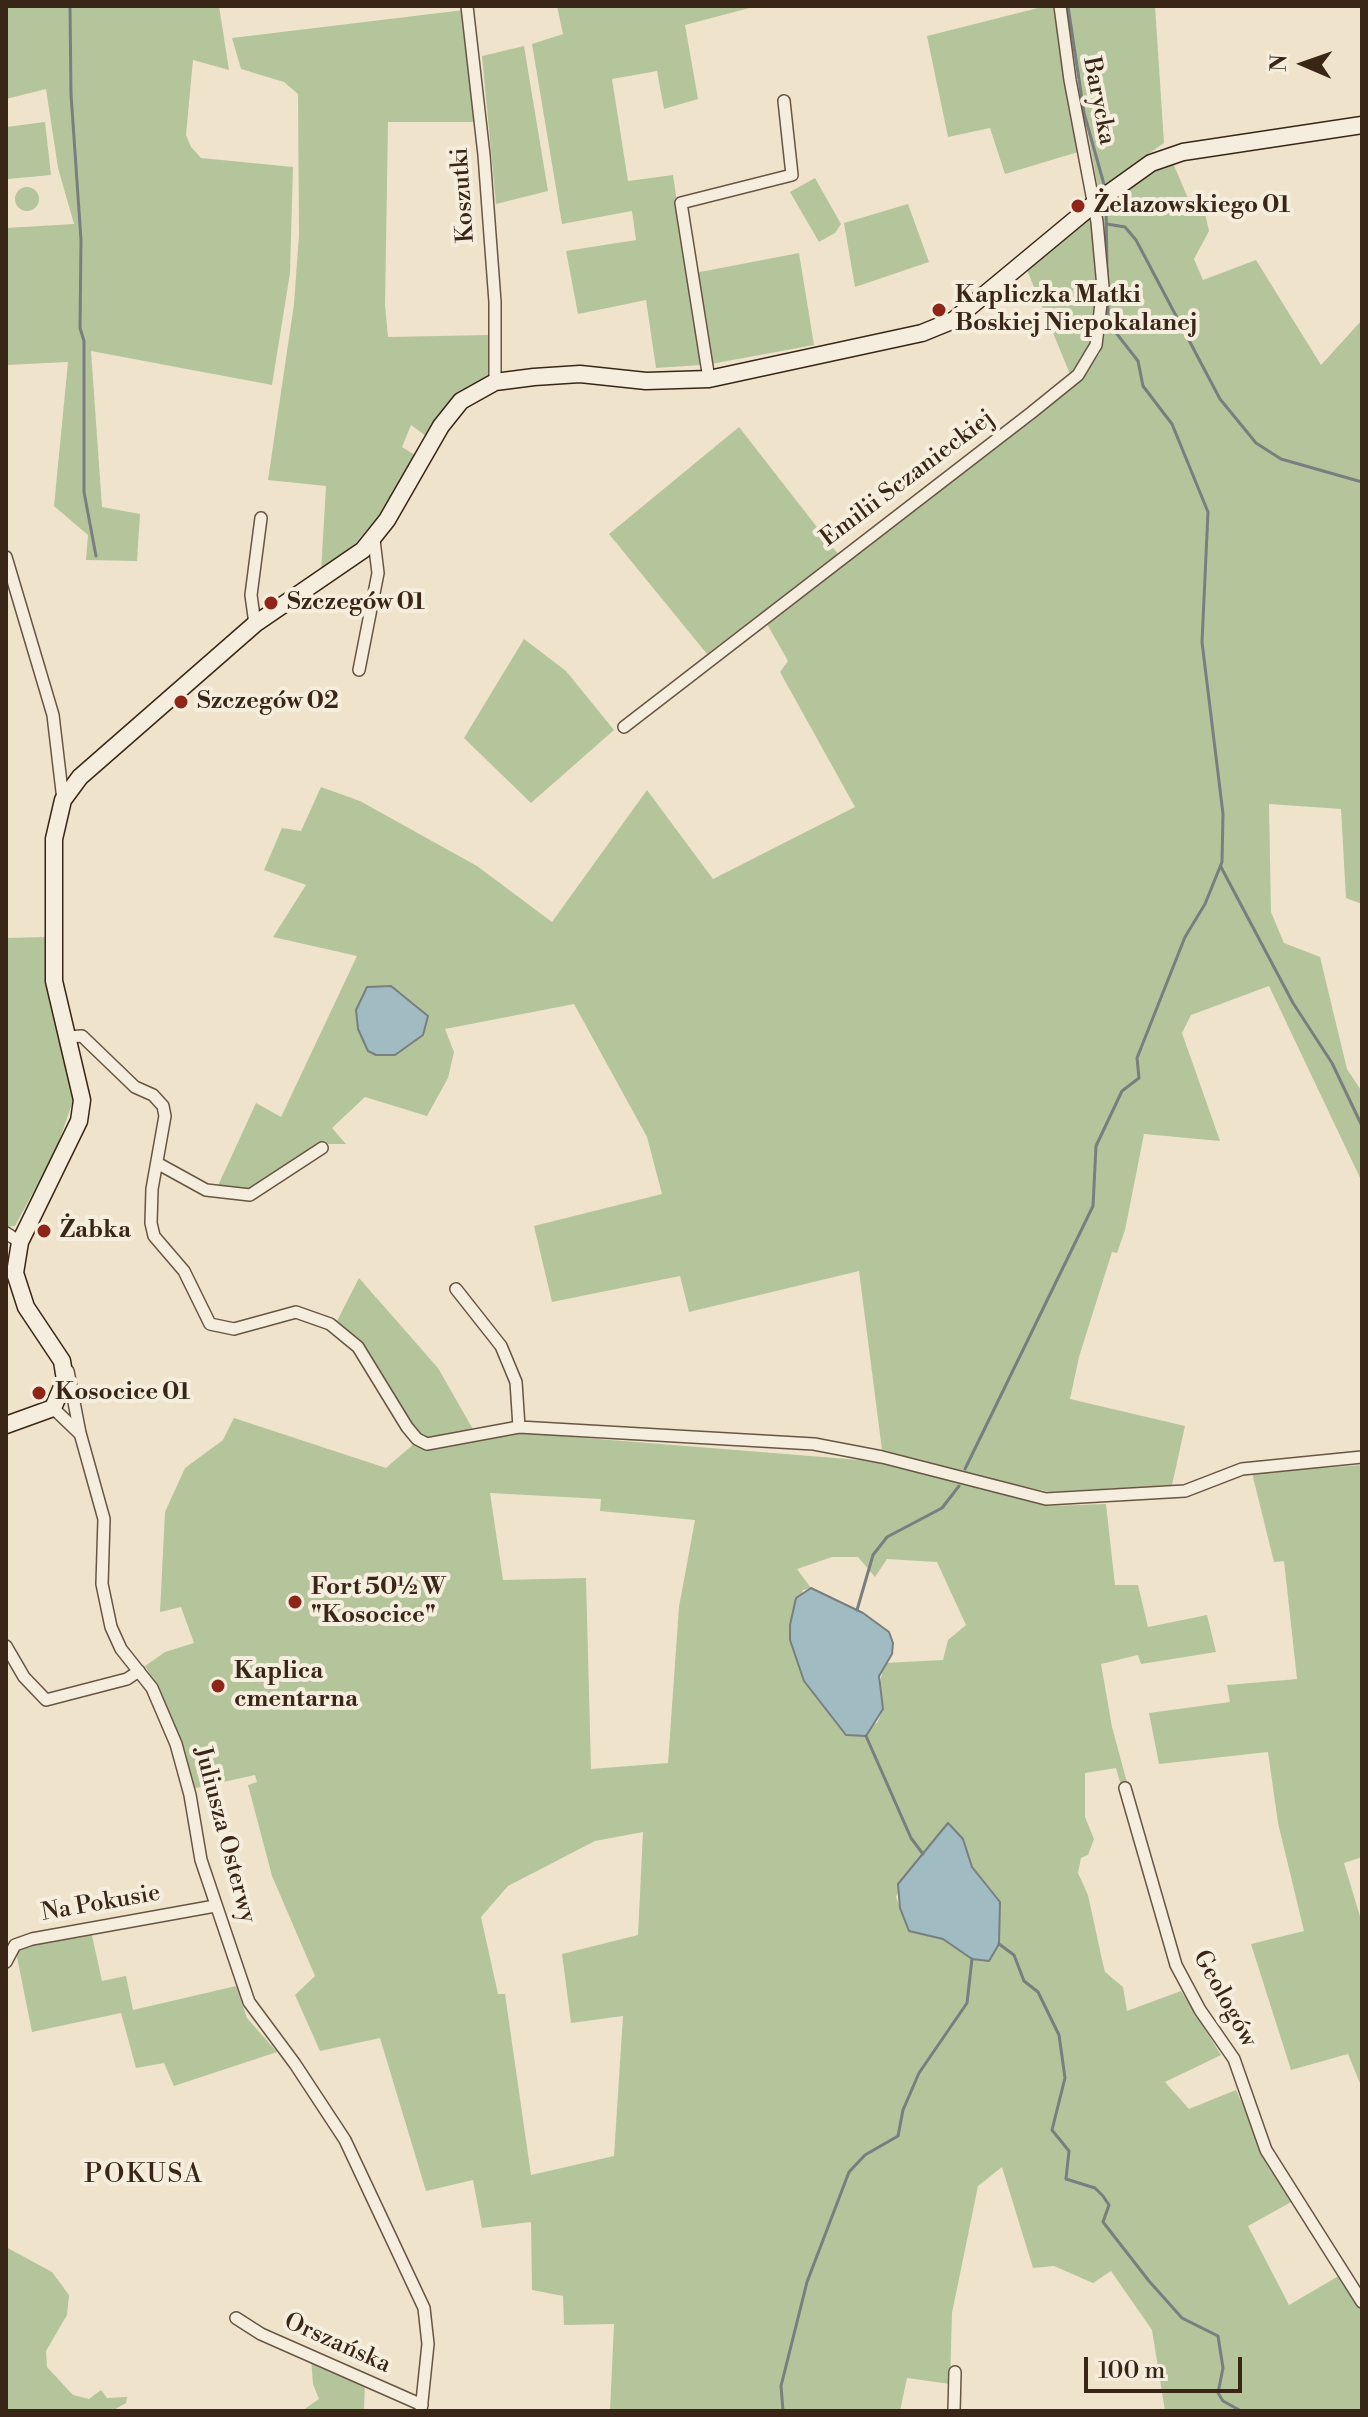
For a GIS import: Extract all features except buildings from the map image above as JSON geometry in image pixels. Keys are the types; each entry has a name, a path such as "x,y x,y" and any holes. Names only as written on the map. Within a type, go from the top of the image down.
{"street":[{"name":"Koszutki","path":"467,6 484,155 495,302 495,382"},
{"name":"Barycka","path":"1060,6 1070,80 1102,198"},
{"path":"709,379 681,203 792,175 784,101"},
{"path":"63,800 80,777 255,624 374,540 450,413 461,401 495,382 580,374 646,381 709,379 922,333 954,320 1102,198 1151,163 1183,152 1362,125"},
{"name":"Emilii Sczanieckiej","path":"624,727 1078,375 1096,345 1100,324 1103,287 1102,198"},
{"path":"255,624 251,595 261,518"},
{"path":"359,670 378,573 374,540"},
{"path":"6,557 53,715 63,800 54,839 54,967 82,1100 79,1121 13,1237"},
{"path":"68,1037 82,1036 135,1087 153,1095 163,1106 165,1116 150,1210 154,1236 184,1271 210,1324 234,1329 296,1312 330,1324 358,1347 407,1427 417,1439 427,1444 519,1427 814,1444 876,1455 1046,1499 1185,1491 1242,1469 1362,1457"},
{"path":"157,1163 206,1190 228,1196 250,1195 322,1148"},
{"name":"Juliusza Osterwy","path":"13,1237 19,1292 71,1376 80,1433 104,1519 102,1584 105,1606 121,1649 162,1707 176,1744 215,1906 249,2002 345,2140 424,2308 428,2333 422,2408"},
{"path":"456,1289 501,1346 516,1382 519,1427"},
{"path":"6,1425 53,1408 65,1380 62,1361"},
{"path":"53,1408 80,1433"},
{"path":"6,1646 24,1677 46,1700 127,1679 139,1671"},
{"name":"Geologów","path":"1125,1788 1176,1965 1200,2010 1234,2059 1266,2150 1362,2302"},
{"name":"Na Pokusie","path":"6,1962 15,1945 32,1939 215,1906"},
{"name":"Orszańska","path":"236,2318 261,2334 422,2408"},
{"path":"954,2411 955,2372"}],"green space":[{"path":"6,6 219,6 229,70 193,60 186,135 191,147 201,158 293,167 290,273 272,385 91,351 102,507 140,514 137,561 86,560 88,535 54,506 68,362 6,365 6,228 74,224 58,168 46,89 6,99"},
{"path":"557,6 757,6 685,25 698,99 664,109 657,71 612,79 628,181 673,175 701,365 656,368 646,300 578,314 566,251 636,240 632,211 562,224 532,44 563,34"},
{"path":"1053,6 1078,152 1005,174 990,128 948,137 927,36"},
{"path":"1065,6 1155,6 1164,143 1098,189"},
{"path":"464,10 477,122 388,122 385,305 388,337 489,335 490,381 430,439 411,425 402,447 415,455 388,504 354,545 321,572 326,486 268,480 294,304 299,235 298,94 284,82 241,69 232,38"},
{"path":"524,46 548,191 496,204 482,56"},
{"path":"45,122 51,175 8,179 6,127"},
{"path":"1173,163 1193,210 1205,213 1209,231 1194,259 1203,280 1256,260 1321,365 1362,320 1362,904 1346,898 1341,809 1269,804 1271,912 1284,943 1320,957 1347,1069 1362,1092 1362,1182 1269,986 1191,1015 1182,1033 1220,1141 1144,1134 1125,1230 1117,1253 1112,1252 1079,1357 1070,1399 1185,1426 1172,1485 1050,1492 968,1474 882,1450 859,1271 689,1312 680,1276 552,1302 534,1226 662,1194 647,1137 574,1004 445,1029 454,1052 448,1078 427,1116 365,1097 332,1128 346,1144 322,1144 250,1193 216,1190 256,1103 281,1117 357,956 273,937 306,885 264,870 282,828 301,831 321,787 360,801 477,866 552,922 647,790 713,879 855,807 780,672 788,661 767,624 1081,379 1100,353 1105,317 1101,208 1163,165"},
{"path":"815,178 841,224 835,233 819,242 790,192"},
{"path":"27,187 35,191 39,199 35,207 27,211 19,207 15,199 19,191"},
{"path":"908,204 929,262 855,287 844,223"},
{"path":"1093,215 1101,294 1097,329 1087,354 1070,374 1027,270"},
{"path":"799,253 814,345 711,364 695,273"},
{"path":"739,427 838,554 707,654 609,534"},
{"path":"524,639 566,671 614,730 531,803 464,738"},
{"path":"46,937 74,1098 56,1150 15,1226 6,1227 6,938"},
{"path":"359,1278 438,1368 474,1431 428,1441 415,1434 382,1378 335,1325"},
{"path":"234,1418 386,1468 416,1442 426,1450 523,1433 873,1461 1050,1506 1106,1504 1115,1585 1138,1585 1148,1627 1207,1615 1216,1652 1141,1664 1138,1655 1101,1664 1112,1727 1128,1786 1121,1786 1116,1768 1085,1773 1085,1817 1094,1839 1088,1855 1081,1858 1078,1873 1088,1895 1105,1972 1123,1987 1127,2011 1181,1991 1221,2055 1165,2082 1189,2109 1236,2090 1269,2164 1293,2201 1248,2226 1289,2305 1342,2274 1362,2307 1362,2411 1165,2411 1152,2330 1111,2271 1093,2283 1054,2266 1033,2268 1002,2167 978,2186 952,2313 950,2384 907,2378 900,2411 610,2411 614,2324 564,2325 563,2296 532,2290 531,2222 482,2228 473,2180 426,2191 380,2038 320,2051 295,1995 315,1976 272,1876 248,1785 257,1782 255,1775 192,1789 164,1699 145,1666 165,1652 194,1643 181,1607 160,1612 165,1512 185,1468 223,1440","holes":["490,1493 601,1499 600,1511 695,1520 679,1607 668,1763 591,1769 586,1578 503,1580","832,1557 858,1557 875,1577 887,1559 937,1562 966,1625 948,1640 943,1660 884,1663 878,1693 883,1710 877,1723 846,1735 804,1681 790,1640 790,1625 803,1590 811,1588 797,1569","948,1824 963,1839 972,1867 1000,1902 999,1944 989,1961 972,1959 943,1939 909,1931 896,1897 907,1873","643,1832 638,1935 562,1954 571,2023 623,2016 614,2156 531,2175 505,1994 498,1994 481,1917 508,1886 595,1841"]},
{"path":"1362,1465 1362,1857 1344,1863 1362,1923 1362,2088 1348,2054 1291,2070 1251,1944 1304,1931 1278,1823 1268,1752 1159,1764 1149,1713 1230,1702 1227,1685 1297,1679 1284,1561 1274,1562 1252,1473"},
{"path":"91,1931 102,1981 126,1976 133,2010 236,1986 247,2018 277,2052 174,2086 164,2063 136,2068 121,2013 32,2032 16,1952 20,1946"},
{"path":"6,2247 52,2272 69,2295 67,2315 46,2351 47,2367 73,2395 89,2399 101,2390 107,2398 127,2397 126,2403 112,2411 6,2411"},
{"path":"311,2358 365,2380 364,2411 294,2411 303,2410 319,2399 313,2384"}],"water":[{"path":"391,986 428,1016 423,1035 395,1055 376,1055 368,1051 358,1029 356,1010 367,987"},
{"path":"811,1588 863,1613 889,1632 893,1643 892,1654 879,1676 883,1709 866,1736 846,1735 804,1681 790,1640 790,1625 796,1598"},
{"path":"948,1823 963,1839 972,1867 1000,1902 999,1944 989,1961 972,1959 943,1939 909,1931 900,1908 898,1884"}],"waterway":[{"path":"70,6 71,94 81,240 80,328 84,341 84,492 96,556"},
{"path":"1068,6 1084,113 1105,188"},
{"path":"1106,203 1107,276"},
{"path":"1107,224 1125,227 1136,240 1220,399 1256,443 1281,459 1362,482"},
{"path":"965,1469 1093,1206 1096,1146 1122,1091 1139,1078 1137,1058 1185,937 1205,904 1222,862 1223,814 1202,642 1208,512 1172,424 1143,386 1138,361 1113,329 1108,317 1108,291"},
{"path":"1221,867 1293,1003 1332,1063 1362,1126"},
{"path":"857,1610 873,1555 887,1537 942,1508 959,1486"},
{"path":"866,1736 911,1838 923,1854"},
{"path":"999,1944 1014,1955 1024,1981 1038,1992 1059,2035 1065,2078 1052,2130 1069,2151 1066,2179 1095,2188 1103,2196 1109,2205 1103,2222 1149,2281 1182,2318 1218,2336 1223,2368 1218,2393 1223,2401 1241,2411"},
{"path":"783,2411 781,2386 807,2282 849,2172 865,2155 898,2136 903,2110 919,2073 967,2003 972,1959"}],"place":[{"name":"Żelazowskiego 01","path":"1078,206"},
{"name":"Kapliczka Matki Boskiej Niepokalanej","path":"939,310"},
{"name":"Szczegów 01","path":"271,603"},
{"name":"Szczegów 02","path":"181,702"},
{"name":"Żabka","path":"44,1231"},
{"name":"Kosocice 01","path":"39,1393"},
{"name":"Fort 50½ W \"Kosocice\"","path":"295,1602"},
{"name":"Kaplica cmentarna","path":"218,1686"}],"district":[{"name":"POKUSA","path":"144,2176"}]}
